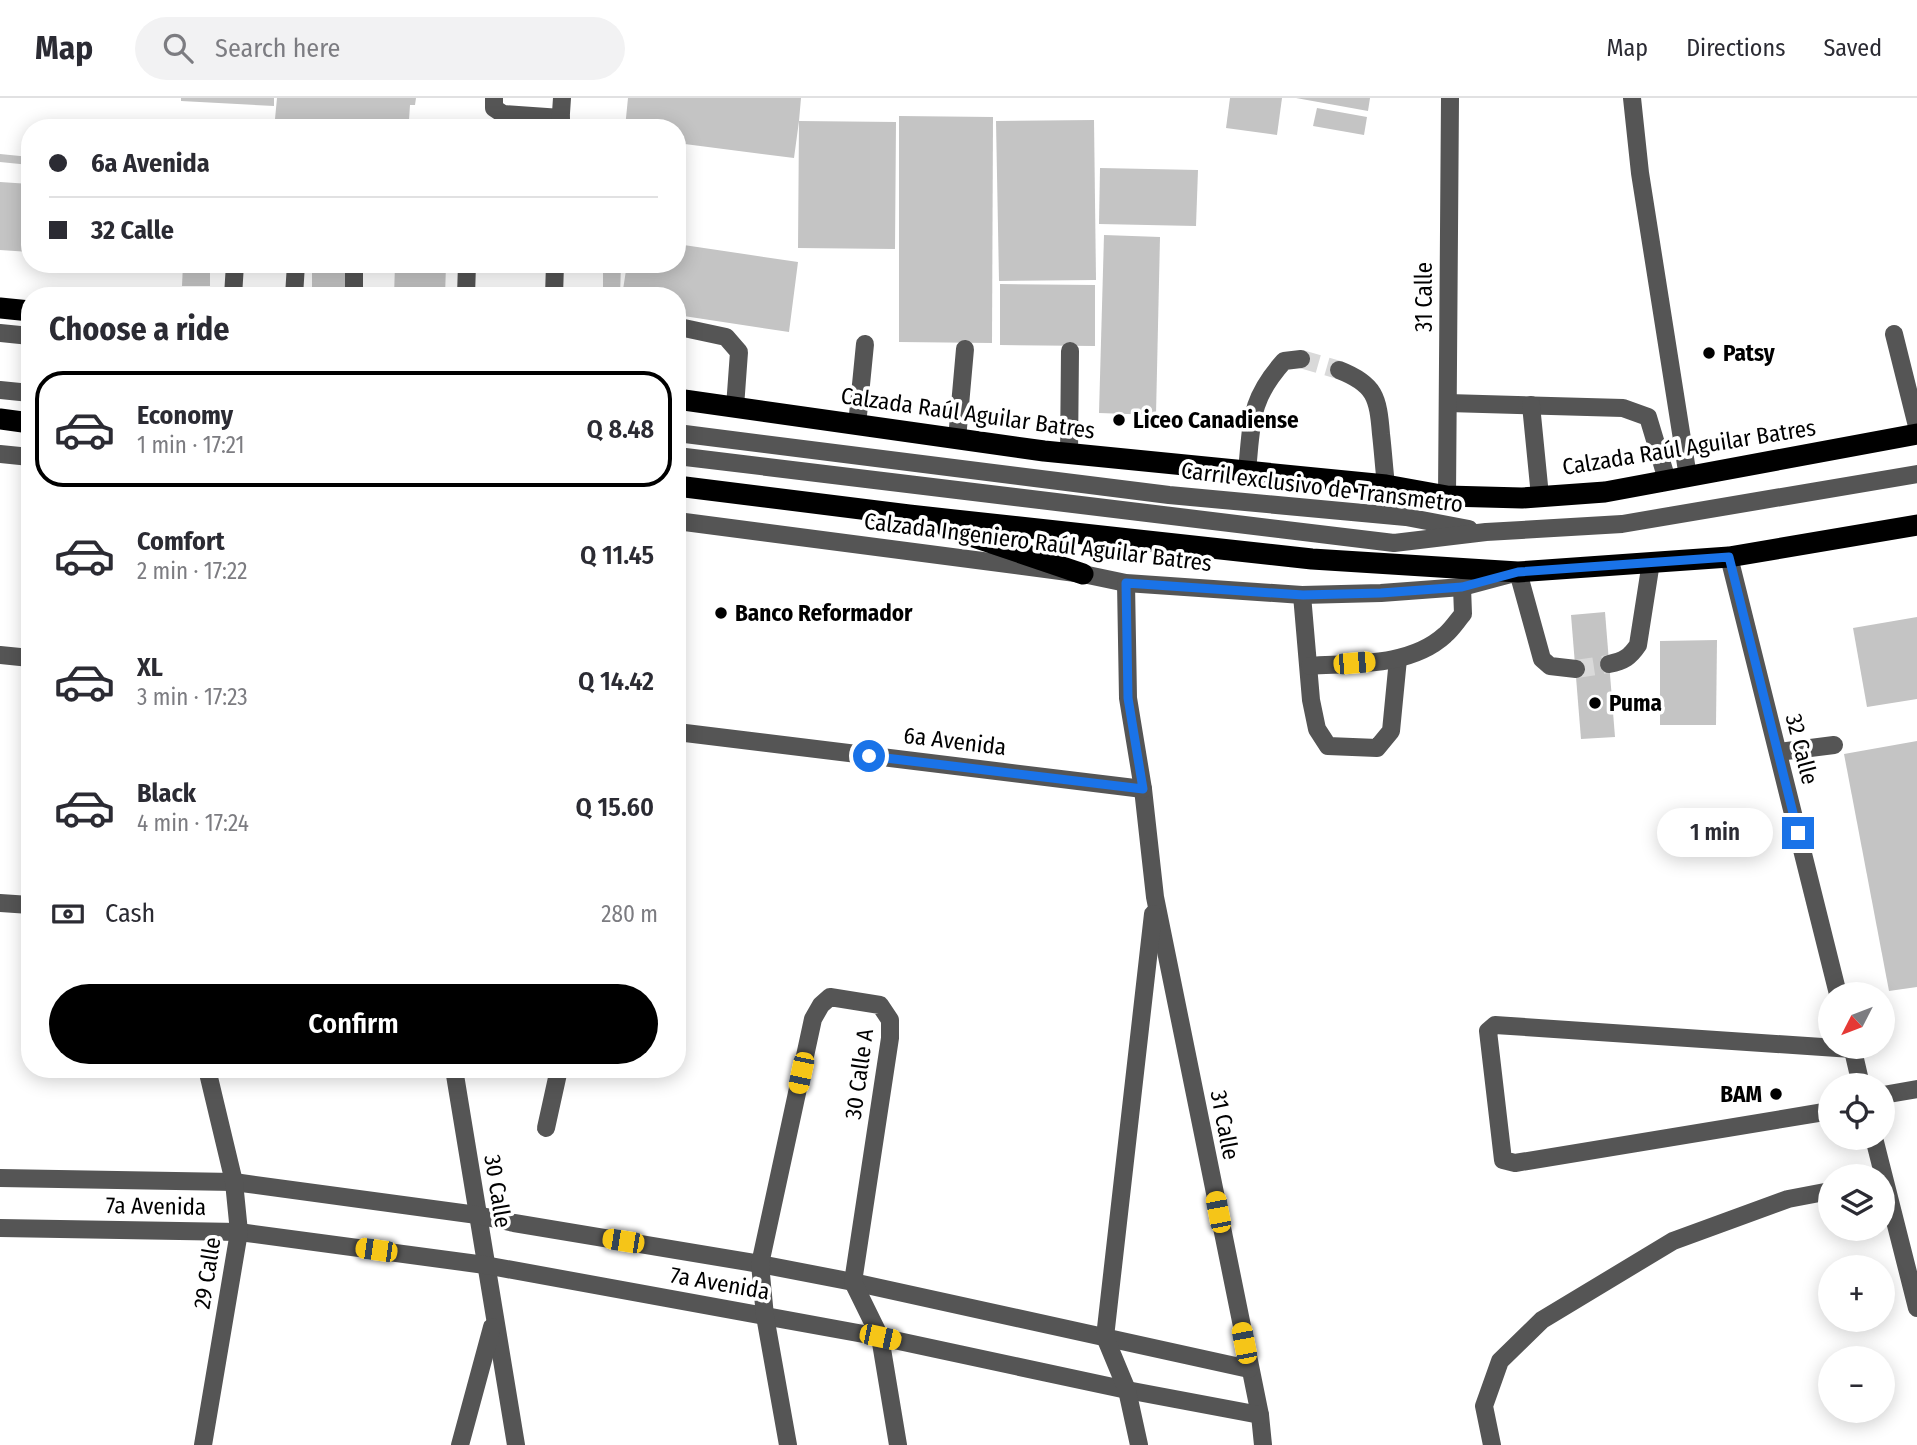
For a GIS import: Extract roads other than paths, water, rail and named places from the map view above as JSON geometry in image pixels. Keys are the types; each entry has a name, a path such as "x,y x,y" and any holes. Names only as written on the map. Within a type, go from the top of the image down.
{"highway":[{"path":"0,308 21,310"},
{"name":"Calzada Raúl Aguilar Batres","path":"686,400 1069,454 1386,485 1447,496 1540,496 1605,492 1917,435"},
{"path":"0,419 21,422"},
{"path":"686,487 1312,559 1518,572 1729,557 1917,525"},
{"path":"909,514 1083,574"}],"street":[{"path":"494,98 494,108 503,114 535,119"},
{"path":"561,119 562,98"},
{"name":"31 Calle","path":"1447,496 1450,98"},
{"path":"1632,98 1640,173 1688,477"},
{"path":"686,328 726,337 739,352 735,407"},
{"path":"0,333 21,335"},
{"path":"1894,334 1917,426"},
{"path":"857,425 865,344"},
{"path":"957,439 965,349"},
{"path":"1069,454 1070,351"},
{"path":"1247,471 1253,410 1266,381 1284,361 1301,359"},
{"path":"1339,369 1357,377 1379,404 1386,485"},
{"path":"0,390 21,392"},
{"path":"1448,403 1623,408 1648,417 1667,480"},
{"path":"1531,405 1540,496"},
{"name":"Carril exclusivo de Transmetro","path":"686,434 1169,495 1406,517 1486,532"},
{"path":"0,454 21,456"},
{"name":"Carril exclusivo de Transmetro","path":"686,457 1394,543 1486,532"},
{"path":"1486,532 1622,524 1917,474"},
{"name":"Calzada Ingeniero Raúl Aguilar Batres","path":"686,522 1083,574 1126,583 1303,595 1462,587 1518,572"},
{"name":"32 Calle","path":"1729,557 1836,982"},
{"path":"1609,664 1622,662 1631,656 1638,645 1651,562"},
{"path":"1518,572 1542,659 1550,666 1576,669"},
{"name":"31 Calle","path":"1126,583 1128,698 1143,789 1155,897 1263,1445"},
{"path":"1310,666 1398,659 1426,647 1444,636 1463,614 1462,587"},
{"path":"1303,595 1311,700 1317,729 1328,746 1377,748 1391,731 1398,659"},
{"path":"0,655 21,658"},
{"name":"6a Avenida","path":"686,733 1143,789"},
{"path":"1778,752 1834,745"},
{"name":"31 Calle","path":"1139,1445 1127,1390 1105,1337 1155,897"},
{"path":"0,903 21,904"},
{"name":"30 Calle A","path":"788,1445 765,1316 760,1264 813,1019 821,1005 830,997 880,1005 890,1020 890,1038 853,1282"},
{"path":"1818,1046 1495,1025 1488,1031 1503,1160 1515,1163 1818,1113"},
{"name":"29 Calle","path":"203,1445 239,1232 234,1182 209,1078"},
{"name":"30 Calle","path":"455,1078 516,1445"},
{"path":"546,1128 556,1078"},
{"path":"1895,1093 1917,1089"},
{"name":"7a Avenida","path":"0,1178 234,1182 477,1215 853,1282 1249,1369"},
{"path":"1492,1445 1484,1406 1500,1361 1542,1320 1673,1241 1788,1199 1818,1193"},
{"path":"1895,1223 1917,1308"},
{"name":"7a Avenida","path":"0,1228 239,1232 485,1265 880,1337 1127,1390 1259,1415"},
{"path":"853,1282 880,1337 898,1445"},
{"name":"30 Calle","path":"460,1445 494,1320"}],"tunnel":[{"path":"1301,359 1339,370"},
{"path":"1576,669 1609,664"}],"place":[{"name":"Patsy","path":"1709,353"},
{"name":"Liceo Canadiense","path":"1119,420"},
{"name":"Banco Reformador","path":"721,613"},
{"name":"Puma","path":"1595,703"},
{"name":"BAM","path":"1776,1094"}]}
